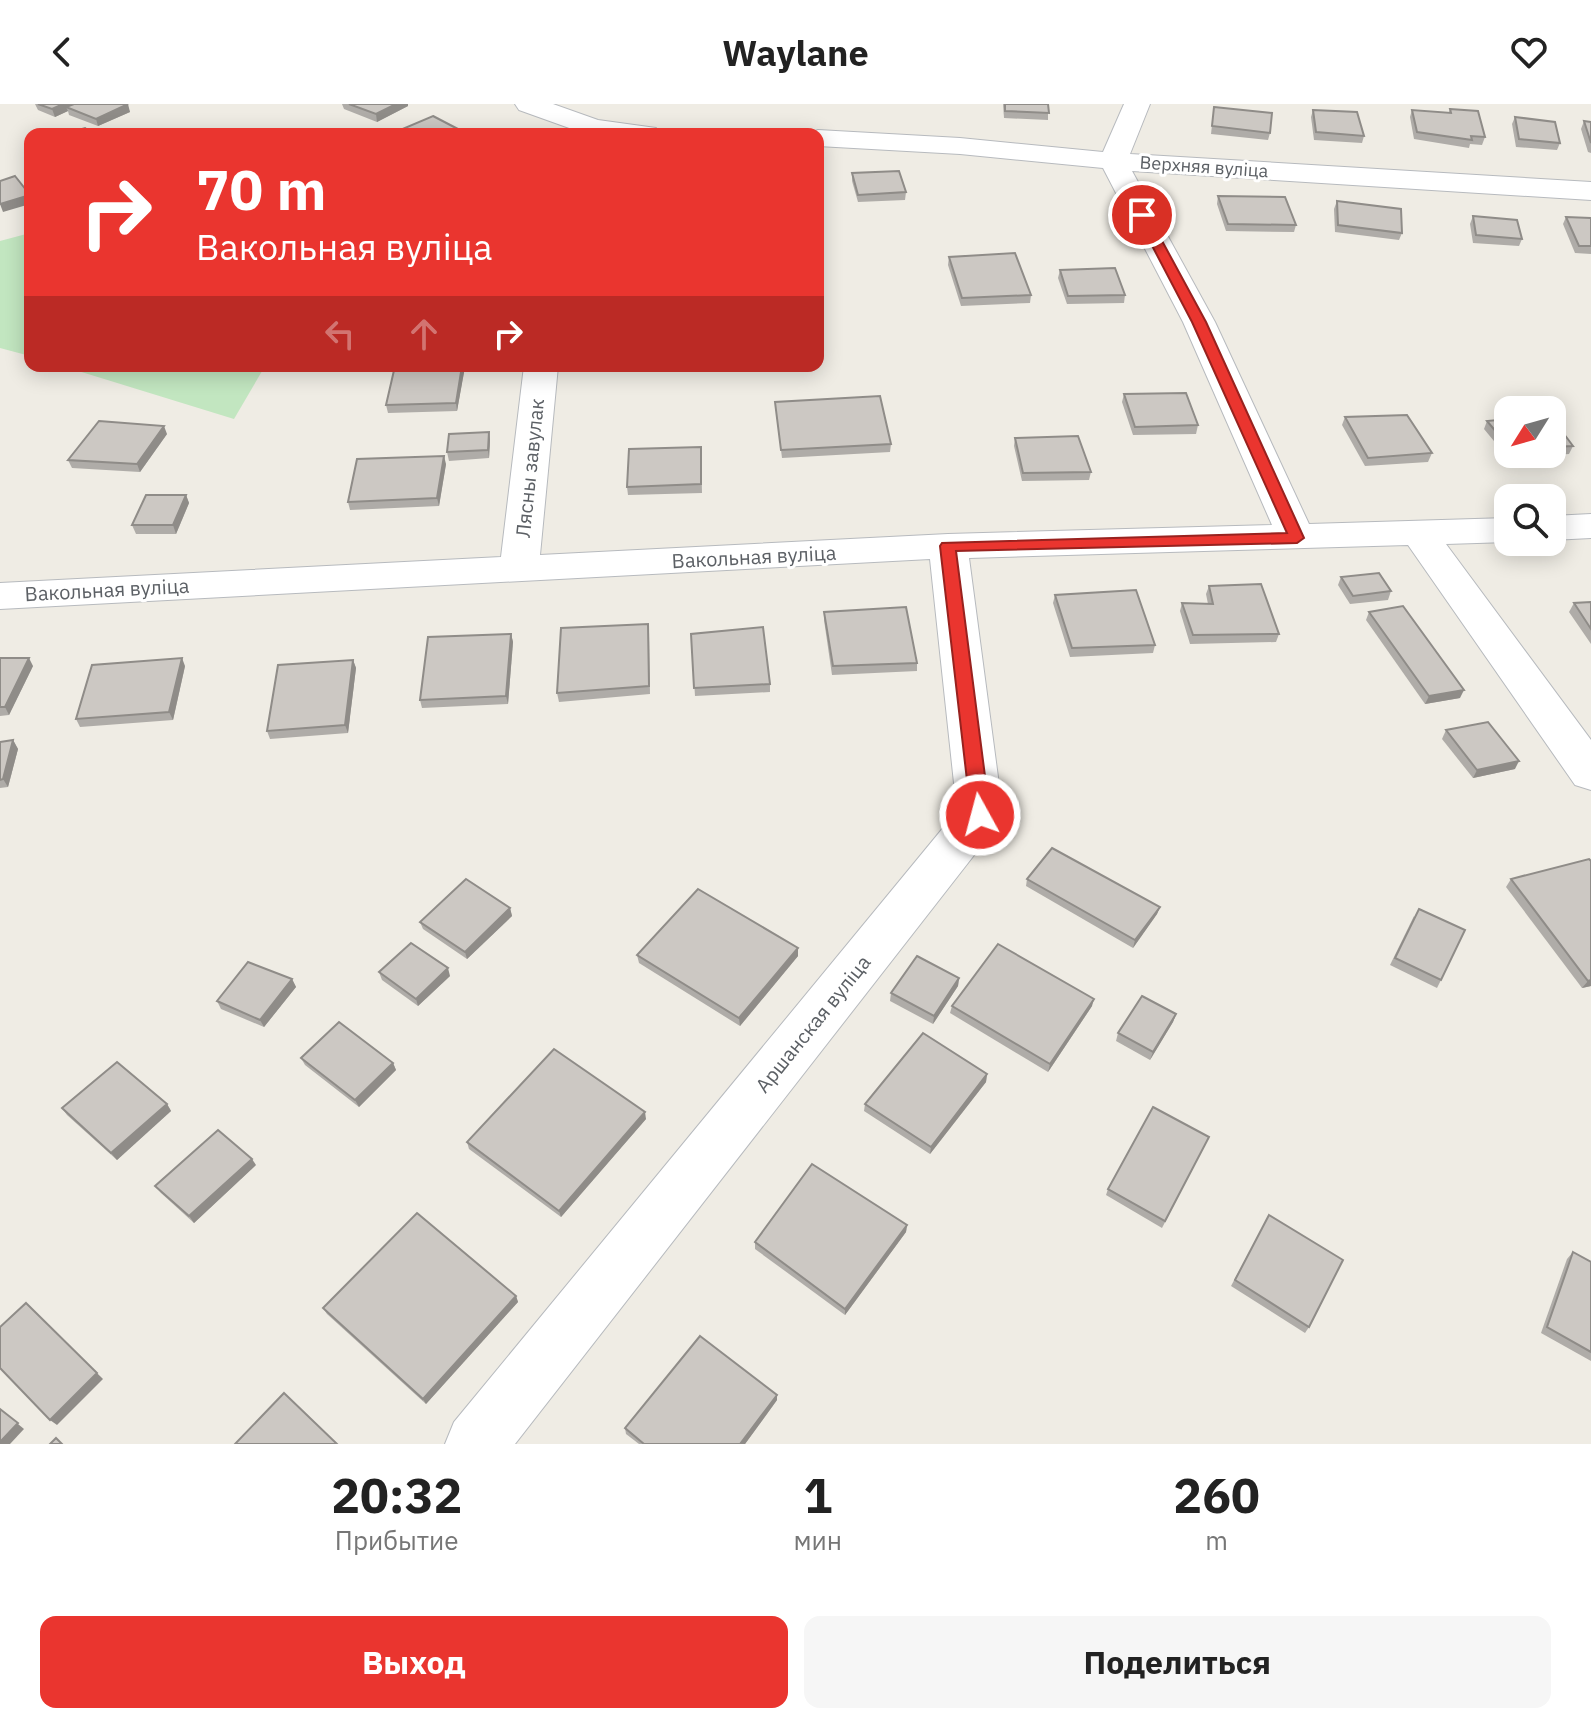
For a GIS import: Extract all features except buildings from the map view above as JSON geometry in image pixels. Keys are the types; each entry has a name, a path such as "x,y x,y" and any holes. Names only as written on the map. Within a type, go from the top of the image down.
{"street":[{"path":"528,104 585,128"},
{"path":"1137,104 1113,161 1199,322 1297,538"},
{"name":"Верхняя вуліца","path":"824,138 946,145 1113,161 1591,191"},
{"name":"Лясны завулак","path":"519,570 540,372"},
{"path":"1566,527 1591,526"},
{"name":"Вакольная вуліца","path":"0,596 948,546 1494,531"},
{"path":"1420,535 1591,773"},
{"name":"Аршанская вуліца","path":"476,1444 980,815 948,546"}],"green space":[{"path":"24,235 24,354 0,348 0,241"},
{"path":"81,372 261,372 234,419"}],"route":[{"path":"980,815 948,546 1297,538 1199,322 1142,215"}]}
